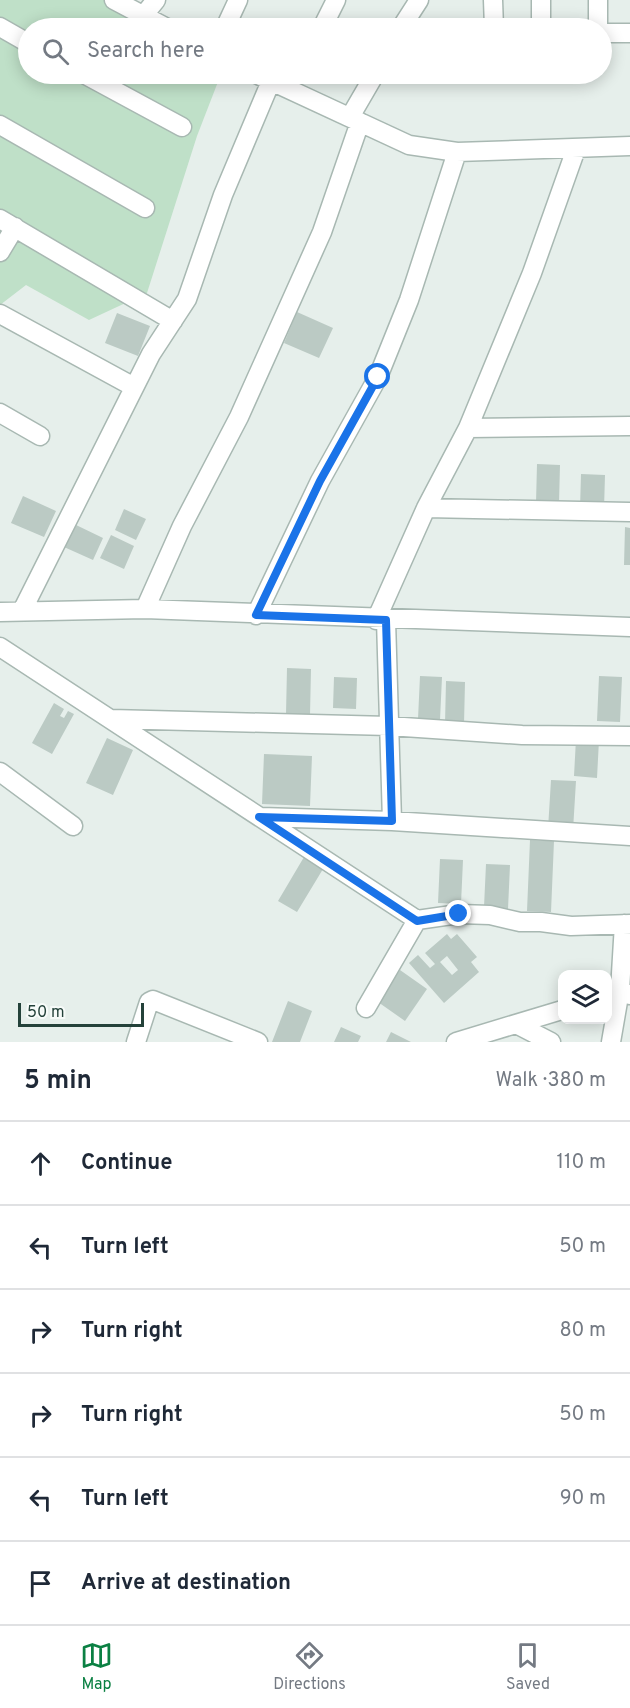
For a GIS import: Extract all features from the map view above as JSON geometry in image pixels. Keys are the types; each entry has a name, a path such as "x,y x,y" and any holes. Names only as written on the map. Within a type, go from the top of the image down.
{"street":[{"path":"114,0 147,18"},
{"path":"143,16 156,0"},
{"path":"230,18 238,0"},
{"path":"327,18 336,0"},
{"path":"407,18 418,0"},
{"path":"493,0 494,18"},
{"path":"541,0 541,18"},
{"path":"598,0 598,18"},
{"path":"0,27 18,37"},
{"path":"612,33 630,33"},
{"path":"102,84 182,127"},
{"path":"22,611 151,354 187,299 223,195 272,84"},
{"path":"287,84 409,145 457,152 630,146"},
{"path":"145,609 182,526 239,417 322,232 355,119 371,84"},
{"path":"0,125 145,208"},
{"path":"392,821 389,726 381,620 426,508 468,428 532,273 576,149"},
{"path":"256,615 320,481 378,377 409,300 457,152"},
{"path":"0,252 7,223 173,321"},
{"path":"0,314 134,387"},
{"path":"0,412 40,436"},
{"path":"468,428 630,426"},
{"path":"426,508 630,512"},
{"path":"0,612 145,609 381,620 630,627"},
{"path":"0,647 417,921 459,914 490,915 520,922 571,926 627,924 611,1042"},
{"path":"111,719 389,726 522,735 630,736"},
{"path":"0,772 73,826"},
{"path":"259,817 392,821 630,836"},
{"path":"366,1008 417,921"},
{"path":"136,1042 149,1002 153,1000 258,1042"},
{"path":"456,1042 506,1031 558,1012"},
{"path":"506,1031 551,1042"}],"green space":[{"path":"0,0 107,0 144,18 18,18 18,84 217,84 197,136 147,293 89,320 26,285 0,305"}],"building":[{"path":"297,312 333,328 319,358 284,343"},
{"path":"117,313 150,326 138,356 105,343"},
{"path":"537,464 560,465 559,503 536,503"},
{"path":"581,474 605,475 604,509 580,509"},
{"path":"23,496 56,511 44,537 11,523"},
{"path":"124,509 146,519 136,540 115,530"},
{"path":"74,524 103,538 93,560 64,547"},
{"path":"625,527 630,528 630,565 624,565"},
{"path":"111,535 134,546 124,569 100,558"},
{"path":"287,668 311,669 310,715 286,714"},
{"path":"420,676 442,677 440,720 418,719"},
{"path":"599,676 622,677 620,722 597,721"},
{"path":"334,677 357,678 356,709 333,708"},
{"path":"446,681 465,682 464,724 445,724"},
{"path":"54,703 64,709 60,716 64,718 68,711 74,714 52,754 32,743"},
{"path":"107,738 133,750 113,795 86,783"},
{"path":"576,739 599,740 597,778 574,776"},
{"path":"264,754 312,756 310,806 262,804"},
{"path":"551,780 576,781 573,830 548,829"},
{"path":"530,840 554,841 551,912 527,911"},
{"path":"304,857 323,869 297,912 278,901"},
{"path":"440,859 463,860 461,904 438,903"},
{"path":"486,864 510,865 508,909 484,907"},
{"path":"447,934 451,939 457,934 477,957 471,962 479,972 444,1003 409,963 418,955 430,968 435,964 425,953","holes":["447,956 458,970 452,975 440,962"]},
{"path":"400,970 427,989 405,1021 378,1002"},
{"path":"288,1001 312,1011 300,1042 272,1042"},
{"path":"341,1027 361,1036 358,1042 334,1042"},
{"path":"391,1032 411,1042 386,1042"}],"route":[{"path":"378,377 320,481 256,615 386,620 392,821 259,817 417,921 459,914"}]}
